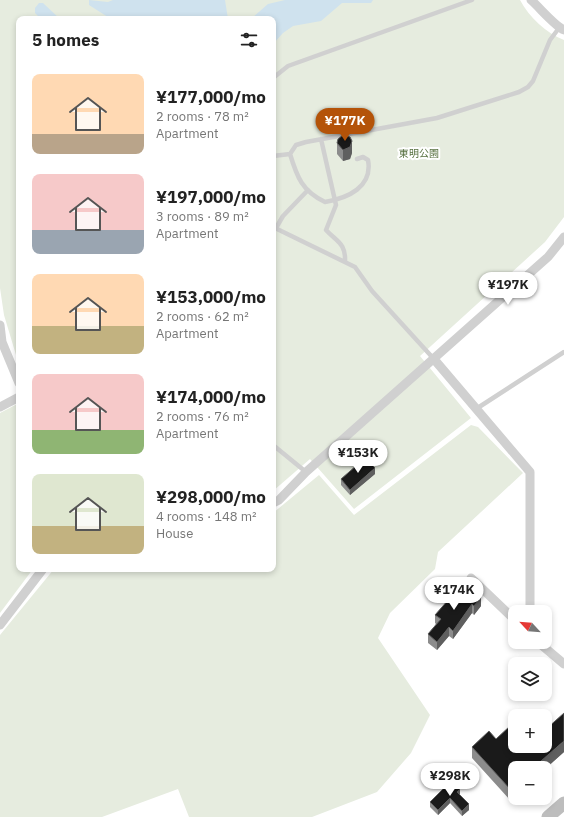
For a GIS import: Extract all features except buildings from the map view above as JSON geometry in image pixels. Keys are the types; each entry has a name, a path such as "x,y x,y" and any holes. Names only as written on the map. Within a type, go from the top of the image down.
{"street":[{"path":"531,0 561,29"},
{"path":"276,502 306,472 548,257 564,237"},
{"path":"0,325 2,342 16,376"},
{"path":"433,358 530,472 530,605"},
{"path":"0,407 16,399"},
{"path":"0,625 41,572"},
{"path":"471,578 508,613"},
{"path":"546,649 564,664"},
{"path":"548,817 564,803"}],"lane":[{"path":"276,76 288,66 472,0"},
{"path":"276,156 290,154 296,145 320,139 437,118 519,92 528,87 533,81 550,40 561,29"},
{"path":"320,139 336,200 336,205 326,230 341,243 346,252 345,262"},
{"path":"290,154 299,181 316,198 325,202 349,195 360,188 366,180 369,168 368,160 363,157 357,159"},
{"path":"276,225 308,190"},
{"path":"276,228 355,267 372,291 433,358"},
{"path":"476,409 564,352"},
{"path":"276,448 306,472"}],"green space":[{"name":"東明公園","path":"0,0 520,0 539,24 557,37 564,40 564,217 545,242 420,356 471,418 354,509 310,459 276,488 276,16 16,16 16,355 4,315 0,288"},
{"path":"16,405 16,572 31,572 0,613 0,413"},
{"path":"471,425 478,427 523,473 438,552 435,569 390,613 378,638 430,715 411,753 377,792 312,817 189,817 178,789 102,817 0,817 0,635 52,572 276,572 276,511 319,475 354,515"}],"water":[{"path":"89,0 108,2 113,0 225,0 228,16 106,16 89,5"},
{"path":"285,0 373,0 371,3 342,3 321,21 293,26 283,33 276,41 276,16 254,16 268,4"},
{"path":"39,3 43,3 57,16 38,16 35,13 35,8"}]}
